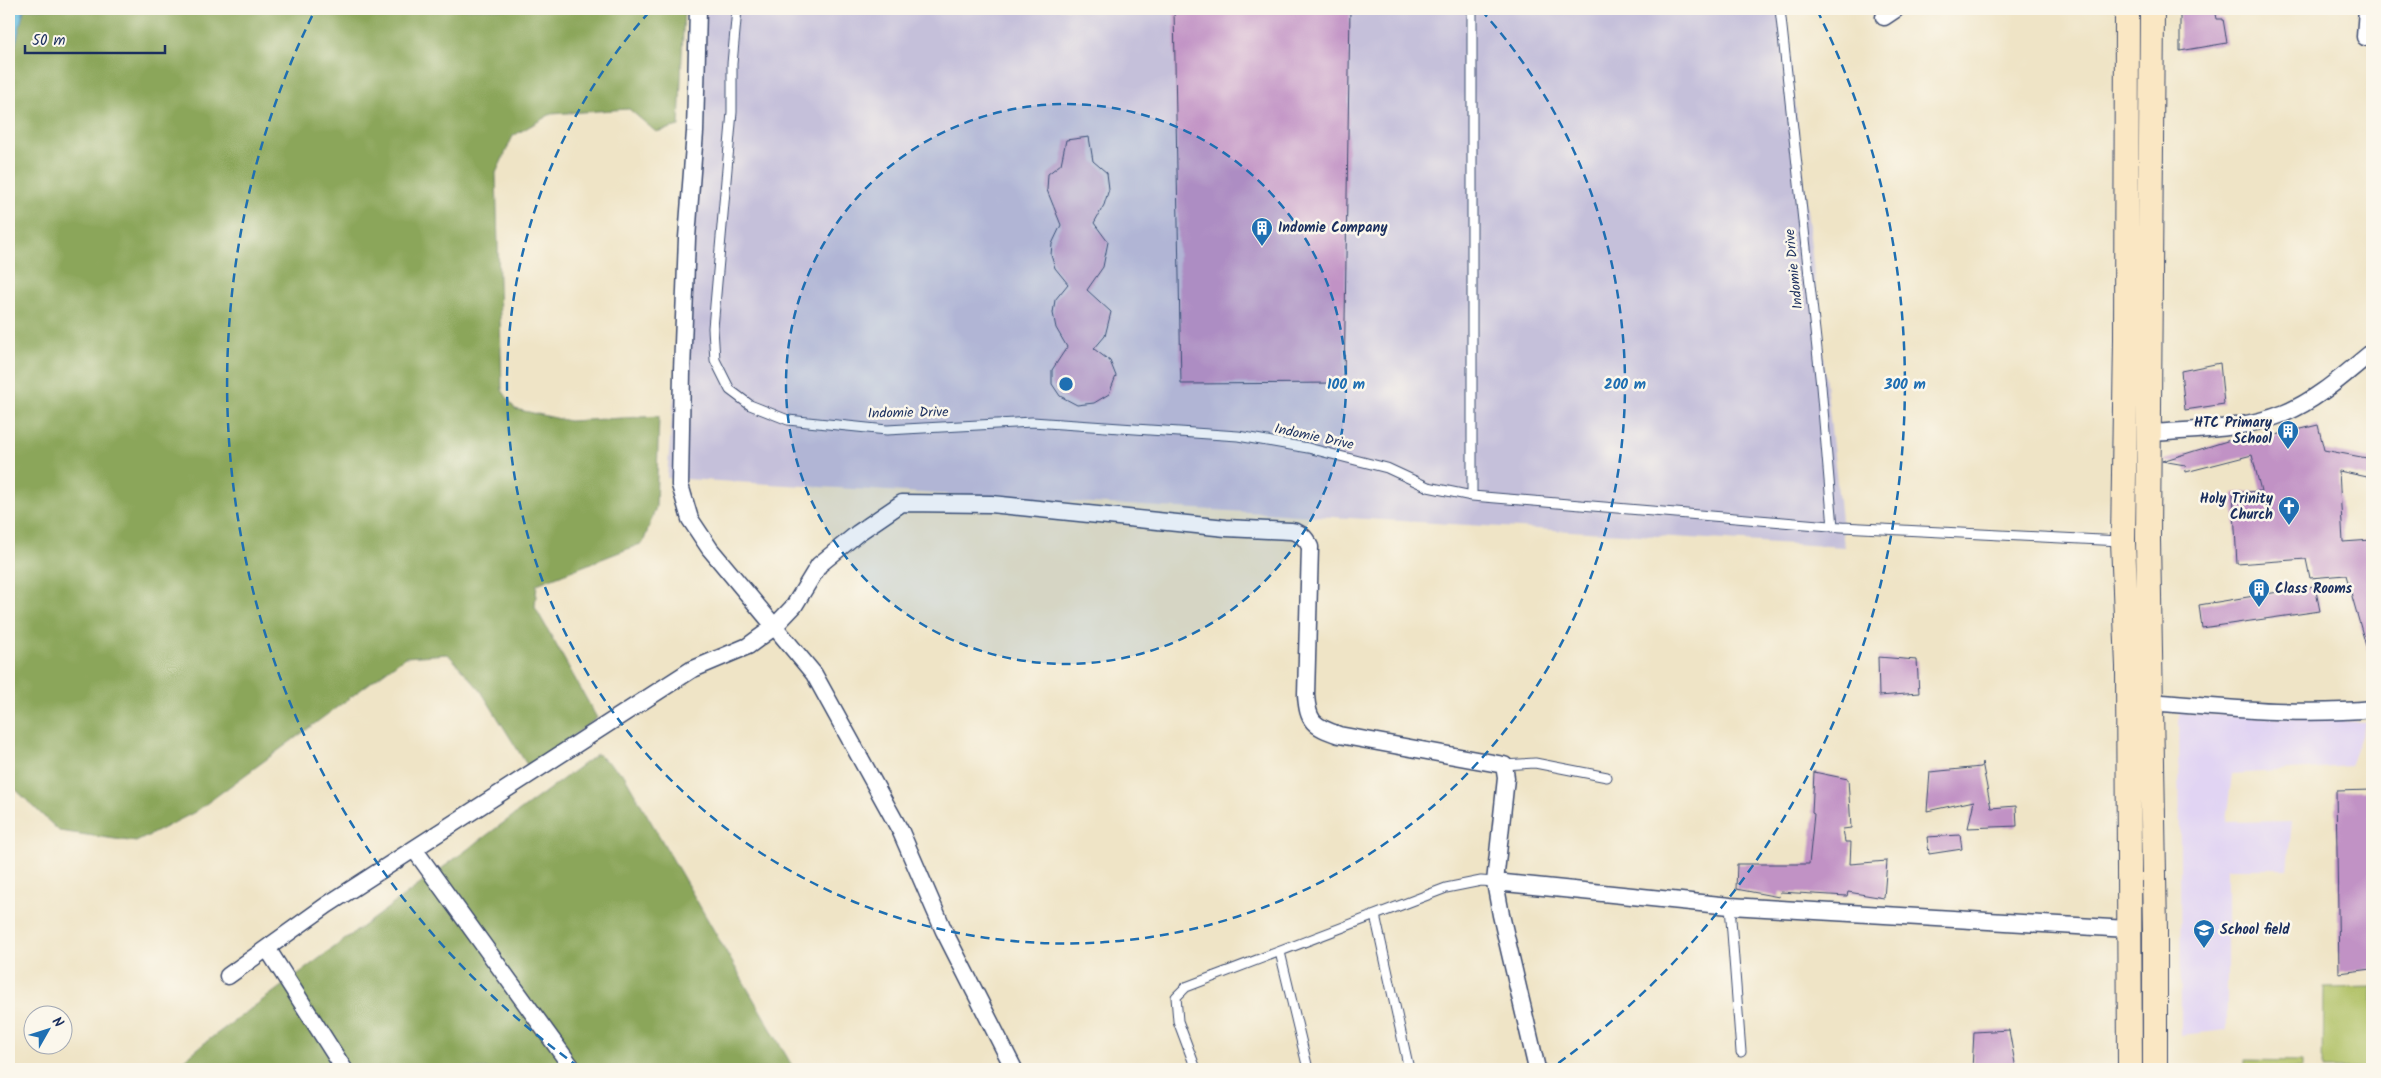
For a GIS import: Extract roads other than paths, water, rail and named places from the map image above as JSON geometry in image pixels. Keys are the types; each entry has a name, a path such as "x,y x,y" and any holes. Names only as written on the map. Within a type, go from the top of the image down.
{"main road":[{"path":"2127,9 2126,339 2135,540 2151,702 2155,1069"},
{"path":"2130,1069 2128,667 2135,540 2149,433 2152,9"}],"street":[{"path":"698,9 695,132 682,371 680,485 690,519 710,549 814,674 901,832 944,931 1014,1069"},
{"path":"2366,37 2367,9"},
{"path":"2149,433 2235,425 2284,414 2312,398 2372,352"},
{"path":"228,976 327,905 691,670 748,646 774,627 794,606 819,564 858,533 902,503 991,504 1226,528 1298,532 1310,547 1306,695 1307,712 1316,726 1339,735 1504,765 1506,778 1495,882 1500,915 1536,1069"},
{"path":"2151,702 2264,711 2347,711 2372,709"},
{"path":"414,849 573,1069"},
{"path":"1495,882 1730,906 2128,929"},
{"path":"266,948 344,1069"}],"lane":[{"name":"Indomie Drive","path":"737,9 732,64 732,112 712,328 715,360 722,377 730,390 750,406 788,420 887,430 1032,422 1238,436 1308,448 1379,466 1428,487 1472,496 1833,527 2135,540"},
{"path":"1472,9 1472,496"},
{"name":"Indomie Drive","path":"1780,9 1821,386 1833,527"},
{"path":"1504,765 1534,763 1607,777"},
{"path":"1196,1069 1178,1021 1176,997 1186,987 1446,888 1481,881 1495,882"},
{"path":"1730,906 1741,1052"},
{"path":"1375,915 1409,1069"},
{"path":"1280,952 1308,1069"}],"water":[{"path":"9,9 24,9 9,72"}],"place":[{"name":"Indomie Company","path":"1262,247"},
{"name":"HTC Primary School","path":"2288,450"},
{"name":"Holy Trinity Church","path":"2289,526"},
{"name":"Class Rooms","path":"2259,608"},
{"name":"School field","path":"2204,949"}]}
